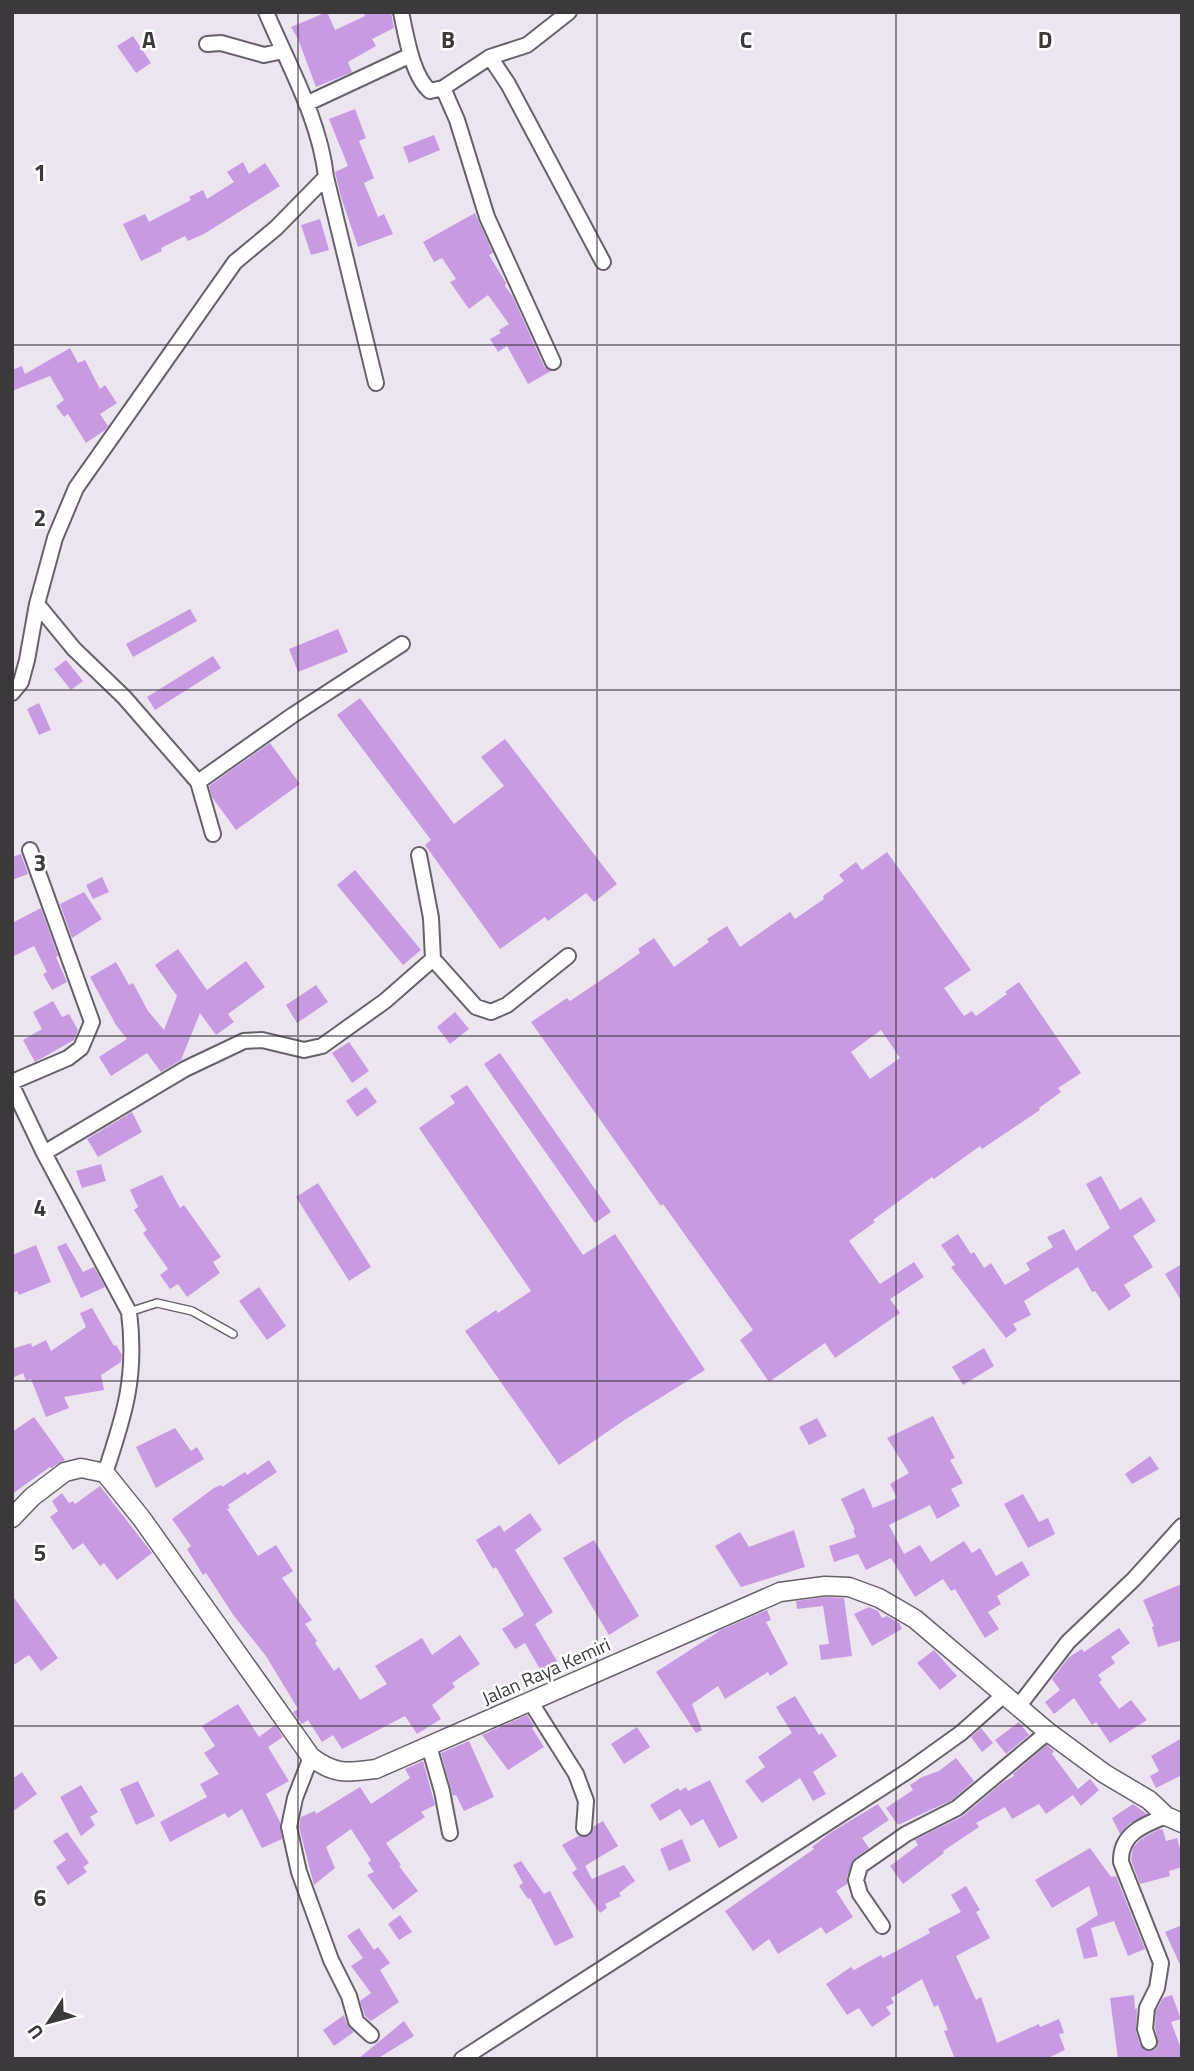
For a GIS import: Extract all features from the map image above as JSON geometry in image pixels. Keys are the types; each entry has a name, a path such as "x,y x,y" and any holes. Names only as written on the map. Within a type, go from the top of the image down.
{"street":[{"path":"266,12 306,104 324,161 376,383"},
{"path":"401,12 411,55 424,86 430,91 443,88 490,57 527,46 569,12"},
{"path":"207,44 221,43 264,55 283,51"},
{"path":"306,104 411,55"},
{"path":"490,57 508,84 603,261"},
{"path":"443,88 457,120 487,217 553,362"},
{"path":"12,693 21,682 37,604 55,538 76,488 235,262 276,228 326,177"},
{"path":"37,604 74,649 124,697 198,782 214,834"},
{"path":"198,782 402,643"},
{"path":"12,1518 32,1497 65,1472 81,1468 105,1473 124,1418 130,1382 132,1338 129,1312 44,1153 12,1084 68,1058 81,1048 92,1022 30,850"},
{"path":"419,855 431,918 433,959 476,1007 491,1012 507,1005 568,957"},
{"path":"44,1153 185,1069 244,1041 262,1040 304,1049 322,1045 385,1001 433,959"},
{"name":"Jalan Raya Kemiri","path":"105,1473 142,1519 311,1757 326,1769 344,1773 376,1769 780,1592 825,1586 849,1587 879,1598 915,1619 1048,1732 1105,1774 1149,1800 1174,1819"},
{"path":"462,2059 908,1771 1011,1701 1134,1579 1182,1526"},
{"path":"530,1701 576,1773 586,1801 584,1828"},
{"path":"882,1926 860,1894 856,1880 860,1866 906,1834 957,1808 1048,1732"},
{"path":"429,1746 450,1833"},
{"path":"311,1757 295,1798 289,1828 299,1872 331,1960 349,1996 356,2021 371,2035"},
{"path":"1149,2042 1145,2029 1147,2008 1157,1988 1161,1963 1121,1862 1121,1852 1127,1838 1143,1825 1174,1819"}],"lane":[{"path":"129,1312 156,1303 192,1311 233,1334"}],"building":[{"path":"327,12 335,30 365,16 363,12 391,12 394,28 372,39 376,46 348,62 352,72 316,87 291,27"},
{"path":"133,36 151,63 136,73 117,46"},
{"path":"355,109 366,138 359,141 374,178 364,183 378,217 384,214 393,234 358,247 335,172 348,166 329,119"},
{"path":"434,135 440,150 409,163 403,147"},
{"path":"243,162 249,174 265,163 280,186 204,234 188,241 185,236 141,261 123,224 145,214 149,222 191,200 189,197 203,190 207,199 234,182 227,172"},
{"path":"475,213 493,253 489,255 513,297 544,366 551,371 528,384 507,346 498,352 490,339 501,333 499,330 509,324 488,295 469,309 450,282 456,279 442,258 434,262 423,242"},
{"path":"320,219 329,250 311,255 301,225"},
{"path":"70,348 78,363 85,360 100,389 105,385 117,403 100,414 108,426 105,430 86,443 68,414 64,417 56,406 64,400 50,376 12,391 12,370 22,366 25,374"},
{"path":"190,609 197,621 133,657 126,644"},
{"path":"338,629 348,652 298,672 289,649"},
{"path":"213,656 221,668 155,710 147,697"},
{"path":"66,660 83,681 71,690 54,669"},
{"path":"360,698 454,824 504,786 481,757 505,739 617,884 594,902 586,893 548,921 545,917 500,949 425,845 431,840 337,715"},
{"path":"39,703 51,730 39,735 27,709"},
{"path":"270,743 300,784 236,830 212,797 209,786"},
{"path":"887,852 971,970 944,988 964,1016 972,1011 976,1016 1019,982 1081,1073 1058,1088 1061,1092 1039,1108 1040,1110 982,1149 980,1146 934,1179 932,1177 849,1241 880,1284 914,1262 924,1277 890,1299 900,1313 835,1358 825,1343 769,1382 740,1340 753,1330 663,1204 661,1206 531,1022 567,998 570,1001 616,970 640,953 638,949 654,938 674,967 727,926 740,947 790,912 795,919 824,899 823,896 844,881 839,875 856,862 862,870","holes":["881,1030 900,1058 870,1079 851,1052"]},
{"path":"21,854 28,874 12,880 12,857"},
{"path":"355,870 421,950 403,965 337,885"},
{"path":"102,877 109,892 93,899 86,885"},
{"path":"84,892 102,919 72,938 60,904"},
{"path":"41,908 67,982 52,990 43,974 47,972 34,946 12,957 12,923"},
{"path":"178,949 207,990 246,961 265,987 228,1014 234,1022 216,1035 200,1013 181,1060 161,1072 147,1053 111,1076 99,1057 127,1039 116,1025 90,977 116,962 129,985 133,983 148,1011 164,1030 177,996 155,965"},
{"path":"316,985 328,1002 297,1023 286,1005"},
{"path":"53,1001 62,1017 69,1014 78,1030 74,1040 35,1062 23,1040 42,1029 33,1012"},
{"path":"455,1012 469,1029 450,1044 437,1027"},
{"path":"349,1042 369,1071 352,1083 332,1053"},
{"path":"500,1053 611,1212 595,1223 484,1064"},
{"path":"467,1085 583,1255 615,1234 705,1370 559,1465 465,1331 531,1291 419,1128 455,1103 450,1096"},
{"path":"366,1087 377,1102 357,1117 346,1101"},
{"path":"132,1112 142,1132 98,1157 87,1139"},
{"path":"101,1164 106,1181 82,1188 76,1171"},
{"path":"162,1175 180,1208 184,1205 221,1257 213,1262 220,1273 187,1297 178,1284 170,1289 160,1275 168,1269 143,1233 147,1230 134,1210 138,1207 130,1190"},
{"path":"1101,1176 1120,1210 1141,1197 1156,1221 1133,1236 1153,1267 1124,1285 1131,1296 1109,1311 1095,1291 1092,1292 1078,1267 1024,1301 1031,1315 1013,1324 1017,1330 1006,1338 951,1267 955,1265 941,1245 958,1234 984,1268 991,1263 1005,1285 1030,1270 1026,1263 1053,1247 1047,1237 1064,1229 1076,1251 1110,1228 1086,1184"},
{"path":"318,1183 371,1267 349,1281 296,1197"},
{"path":"66,1243 83,1272 94,1267 105,1287 81,1298 57,1247"},
{"path":"36,1245 51,1282 19,1295 17,1291 12,1293 12,1255"},
{"path":"1182,1264 1182,1302 1165,1274"},
{"path":"259,1287 286,1326 267,1340 239,1301"},
{"path":"92,1308 122,1355 121,1362 101,1375 104,1390 64,1397 69,1408 46,1417 31,1379 26,1381 23,1373 12,1378 12,1349 31,1343 32,1347 46,1340 51,1351 86,1327 80,1313"},
{"path":"984,1348 994,1366 963,1385 952,1367"},
{"path":"933,1416 955,1458 950,1460 963,1483 951,1489 960,1506 937,1519 930,1505 889,1525 904,1554 920,1545 931,1562 964,1541 972,1553 980,1548 996,1576 1022,1561 1030,1575 997,1596 1001,1604 988,1612 999,1629 985,1638 955,1589 951,1591 943,1579 915,1597 891,1558 866,1570 858,1554 834,1562 829,1546 856,1537 841,1499 864,1488 873,1508 897,1498 890,1484 909,1473 887,1438"},
{"path":"34,1417 65,1460 50,1467 12,1494 12,1432"},
{"path":"817,1418 827,1436 809,1445 799,1427"},
{"path":"175,1428 191,1451 197,1447 204,1459 156,1488 136,1447"},
{"path":"1150,1456 1159,1469 1132,1484 1125,1474"},
{"path":"269,1460 277,1472 228,1505 230,1508 227,1509 258,1556 276,1545 293,1571 282,1578 312,1620 305,1624 317,1641 315,1643 334,1671 339,1667 360,1700 387,1684 375,1666 422,1638 432,1655 460,1635 480,1664 452,1683 455,1687 432,1705 441,1719 417,1734 405,1716 342,1749 333,1735 322,1742 308,1720 302,1724 293,1712 298,1709 266,1656 234,1616 206,1573 203,1575 187,1549 191,1546 172,1519 214,1488 221,1485 222,1487 245,1472 247,1475"},
{"path":"100,1486 152,1553 117,1580 104,1563 100,1566 83,1543 73,1550 50,1517 58,1511 52,1501 62,1493 69,1503 73,1501 75,1504"},
{"path":"1023,1494 1039,1522 1048,1518 1055,1534 1028,1548 1004,1504"},
{"path":"530,1513 542,1530 515,1550 553,1612 535,1624 557,1661 541,1671 525,1643 515,1649 502,1629 524,1615 496,1567 493,1569 476,1540 500,1525 504,1532"},
{"path":"794,1530 805,1567 741,1587 715,1546 740,1532 749,1547"},
{"path":"594,1540 639,1616 609,1635 563,1558"},
{"path":"1182,1584 1182,1640 1158,1647 1152,1627 1154,1626 1143,1600"},
{"path":"12,1595 58,1658 41,1671 29,1655 12,1666"},
{"path":"826,1597 844,1598 852,1656 821,1660 819,1645 829,1644 823,1606 797,1609 796,1601"},
{"path":"869,1607 878,1611 882,1618 887,1616 899,1623 902,1629 872,1646 854,1614"},
{"path":"767,1610 771,1620 766,1622 788,1664 770,1676 768,1672 725,1699 718,1686 692,1704 702,1730 696,1733 656,1672 721,1630"},
{"path":"1119,1628 1130,1643 1111,1657 1115,1663 1098,1675 1102,1680 1099,1682 1119,1709 1131,1700 1147,1720 1110,1743 1096,1722 1092,1725 1074,1698 1054,1714 1045,1702 1060,1690 1052,1679 1069,1657 1082,1649 1084,1652"},
{"path":"934,1650 957,1676 940,1690 917,1663"},
{"path":"795,1696 819,1735 822,1733 837,1756 813,1772 826,1794 813,1801 800,1778 762,1803 745,1781 765,1767 758,1757 792,1733 776,1707"},
{"path":"238,1704 259,1737 275,1725 283,1737 268,1747 289,1781 266,1794 280,1822 282,1839 262,1848 242,1809 228,1818 225,1813 170,1842 160,1822 207,1797 200,1784 219,1774 204,1753 215,1746 202,1726"},
{"path":"527,1715 544,1747 508,1770 482,1735"},
{"path":"1019,1722 1029,1735 1006,1754 995,1740"},
{"path":"637,1727 650,1747 624,1764 611,1744"},
{"path":"981,1728 993,1743 982,1752 971,1737"},
{"path":"1182,1738 1182,1775 1156,1788 1150,1776 1159,1771 1151,1756"},
{"path":"469,1741 494,1797 464,1811 456,1795 453,1796 441,1753"},
{"path":"1047,1745 1054,1751 1052,1754 1078,1789 1090,1779 1099,1790 1081,1806 1073,1795 1046,1814 1039,1804 1012,1819 1005,1807 976,1823 979,1827 943,1851 944,1853 903,1884 890,1866 918,1845 915,1840 963,1816 1014,1776 1013,1774"},
{"path":"956,1758 974,1781 952,1800 898,1825 886,1808 913,1790 910,1785 939,1771"},
{"path":"423,1761 435,1805 421,1812 425,1817 386,1843 418,1891 393,1910 367,1875 374,1872 368,1863 371,1860 351,1829 326,1847 335,1868 314,1885 299,1827 301,1817 315,1811 316,1814 360,1787 371,1804 410,1778 405,1769"},
{"path":"22,1772 37,1794 12,1812 12,1779"},
{"path":"710,1780 738,1838 719,1848 703,1819 691,1826 680,1809 660,1821 650,1805 678,1788 680,1791 686,1787 688,1791"},
{"path":"138,1781 155,1816 136,1825 120,1789"},
{"path":"81,1785 98,1812 90,1817 95,1825 81,1836 60,1797"},
{"path":"878,1804 889,1820 862,1838 869,1848 854,1859 847,1884 836,1891 853,1917 826,1934 821,1927 778,1954 769,1939 753,1951 725,1911 814,1849 812,1847 830,1833"},
{"path":"1133,1804 1147,1814 1129,1824 1120,1834 1112,1818"},
{"path":"603,1821 618,1846 585,1866 592,1879 624,1865 635,1881 619,1893 621,1896 605,1904 607,1908 600,1913 572,1873 577,1869 562,1845 578,1836 589,1836 594,1826"},
{"path":"1159,1829 1163,1830 1166,1841 1177,1838 1182,1867 1169,1871 1170,1876 1140,1884 1131,1860 1133,1848 1141,1839"},
{"path":"67,1832 89,1863 83,1867 87,1872 68,1885 56,1867 66,1860 53,1841"},
{"path":"682,1839 691,1861 669,1871 660,1849"},
{"path":"1090,1848 1111,1877 1116,1876 1145,1949 1128,1956 1114,1921 1091,1928 1098,1956 1084,1959 1076,1929 1098,1915 1089,1886 1052,1908 1035,1880"},
{"path":"521,1861 544,1894 550,1891 574,1937 555,1946 530,1898 528,1899 519,1886 523,1883 513,1865"},
{"path":"966,1886 980,1910 976,1912 990,1938 956,1956 976,2000 981,1997 997,2043 1039,2024 1040,2027 1059,2019 1064,2033 1059,2034 1065,2050 1046,2059 955,2059 938,2005 934,2007 922,1979 891,1998 894,2003 886,2007 891,2014 872,2027 859,2008 847,2015 826,1984 851,1967 854,1970 881,1955 883,1958 930,1933 928,1929 961,1912 951,1895"},
{"path":"400,1915 412,1932 399,1940 388,1924"},
{"path":"1182,1925 1182,1969 1165,1932"},
{"path":"359,1928 374,1950 378,1947 390,1963 380,1970 399,2002 371,2021 365,2016 360,2001 371,1993 351,1966 363,1958 347,1936"},
{"path":"1134,1995 1135,2009 1137,2008 1136,2032 1140,2045 1148,2051 1156,2049 1158,2043 1156,2011 1163,1998 1172,1995 1181,2019 1171,2022 1182,2051 1182,2059 1118,2059 1110,1998"},
{"path":"344,2015 354,2032 334,2046 323,2030"},
{"path":"404,2021 414,2036 377,2059 358,2059"}]}
